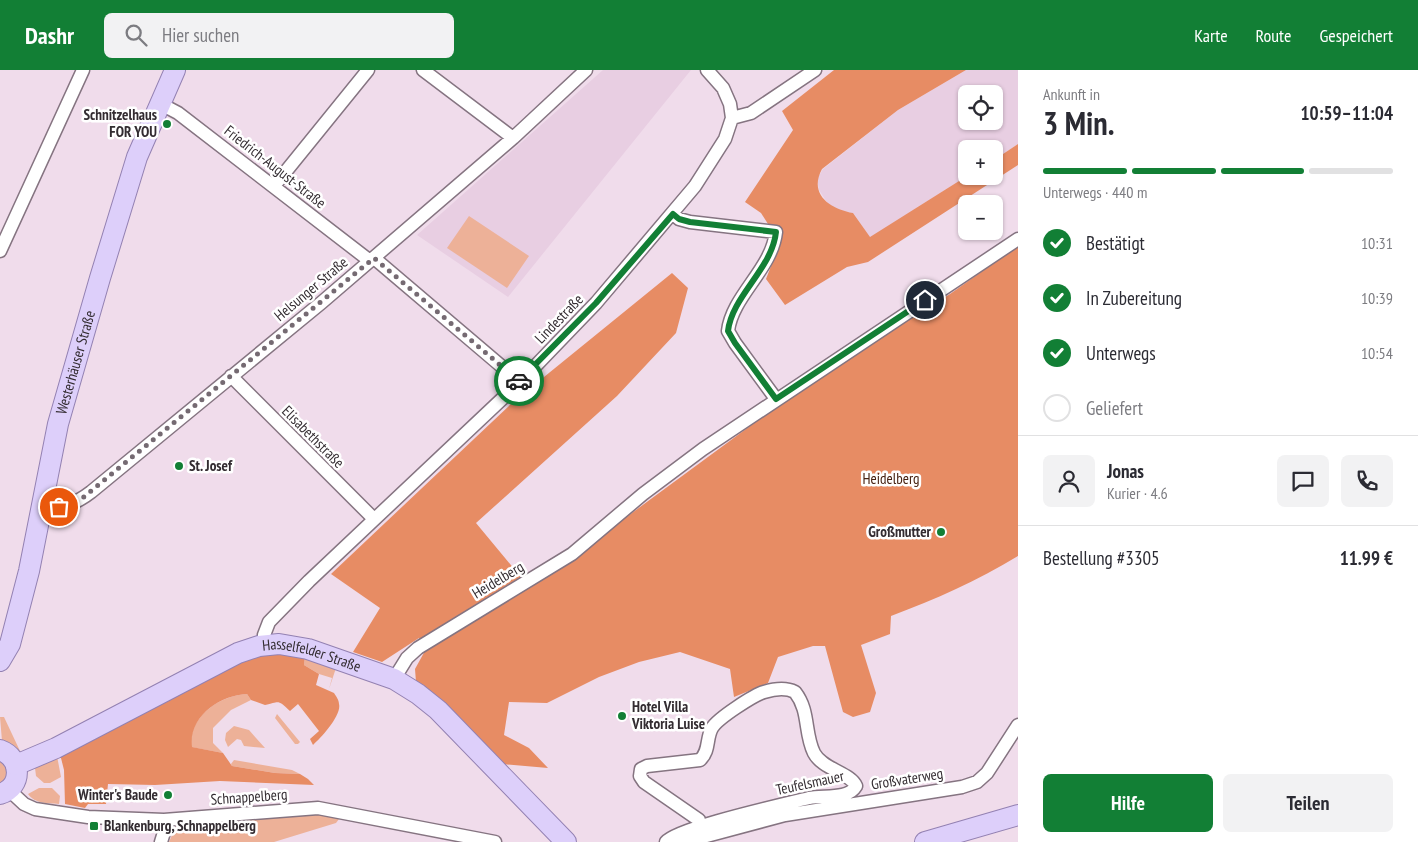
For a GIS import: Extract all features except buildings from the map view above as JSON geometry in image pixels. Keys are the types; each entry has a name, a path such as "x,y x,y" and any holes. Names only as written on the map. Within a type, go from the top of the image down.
{"main road":[{"name":"Westerhäuser Straße","path":"0,660 10,644 42,505 58,424 100,278 137,157 175,70"},
{"name":"Hasselfelder Straße","path":"16,766 56,748 244,650 279,644 308,649 394,679 418,694 438,710 562,841"},
{"path":"0,750 10,756 16,766 16,779 4,792"},
{"path":"925,842 1018,815"}],"street":[{"path":"0,251 83,70"},
{"path":"274,186 368,70"},
{"path":"423,70 513,138"},
{"name":"Helsunger Straße","path":"42,505 59,507 80,500 372,259 513,138 586,70"},
{"path":"707,70 723,88 730,104 732,118 751,113 815,70"},
{"name":"Friedrich-August-Straße","path":"159,103 178,113 372,259 520,382"},
{"name":"Lindestraße","path":"266,645 264,635 269,622 520,382 596,303 673,214 713,160 725,139 732,118"},
{"path":"673,214 679,219 690,222 776,232 772,249 733,315 728,331 776,399"},
{"name":"Heidelberg","path":"394,679 407,658 418,648 572,554 650,489 776,399 1018,239"},
{"name":"Elisabethstraße","path":"231,376 374,520"},
{"name":"Teufelsmauer","path":"666,842 669,838 700,827 812,798 842,795 854,790 856,786 852,780 838,773 814,754 803,703 795,692 782,689 762,692 718,720 710,731 704,756 700,760 641,768 640,776 644,782 699,820 700,827"},
{"name":"Großvaterweg","path":"684,842 785,815 962,787 977,782 987,773 1018,725"},
{"name":"Schnappelberg","path":"4,792 24,804 48,812 109,819 164,820 318,808 495,842"},
{"path":"161,842 165,829 164,820"}],"shaded area":[{"path":"603,70 691,70 508,297 417,235"},
{"path":"966,70 1018,70 1018,144 1003,154 1003,140 958,140 958,182 870,238 854,214 837,210 828,204 819,190 817,179 823,169 898,110"},
{"path":"469,216 529,256 507,288 447,248"},
{"path":"305,656 336,668 329,689 332,678 319,674 304,665"},
{"path":"247,694 251,700 231,710 213,728 213,743 223,753 191,747 191,736 200,717 226,698"},
{"path":"277,714 300,742 298,744 295,744 275,718"},
{"path":"0,717 4,717 20,751 2,741"},
{"path":"234,726 249,730 265,748 244,746 241,740 237,739 228,747 225,740 226,733"},
{"path":"57,756 61,777 50,783 44,783 36,776 35,768"},
{"path":"234,760 292,770 300,774 275,773 232,766 231,764"},
{"path":"0,761 7,769 6,778 0,784"},
{"path":"39,788 52,788 60,796 59,804 34,800 28,794"},
{"path":"315,814 339,819 336,823 274,842 169,842 176,826"}],"green space":[{"path":"834,70 966,70 898,110 822,169 818,178 818,186 824,199 830,204 853,213 870,237 958,182 958,185 987,185 972,195 958,195 958,204 868,262 847,267 785,305 766,279 780,243 761,213 745,202 793,130 782,111"},
{"path":"1018,144 1018,165 1003,175 1003,154"},
{"name":"Heidelberg","path":"1018,246 1018,556 956,589 891,616 890,634 861,645 876,693 870,712 853,717 843,712 825,646 813,646 778,657 768,683 734,697 730,669 680,652 639,662 599,677 547,703 509,702 504,735 529,748 548,768 501,764 416,682 415,669 426,649 419,638 382,662 353,652 380,608 331,574 512,403 672,273 688,288 676,333 617,396 476,523 530,588 818,376 950,294"},
{"path":"278,652 305,656 304,665 319,674 316,685 334,693 337,698 339,709 337,714 321,737 313,745 310,739 319,731 298,704 290,711 278,702 265,705 251,700 247,694 226,698 208,710 195,726 192,736 192,747 223,753 232,766 275,773 300,774 314,785 220,781 155,785 108,784 106,804 88,804 85,808 65,804 64,770 60,754 245,659"}],"way so far":[{"path":"59,507 68,506 80,500 374,258 519,381"}],"place":[{"name":"Schnitzelhaus FOR YOU","path":"167,124"},
{"name":"St. Josef","path":"179,466"},
{"name":"Großmutter","path":"941,532"},
{"name":"Hotel Villa Viktoria Luise","path":"622,716"},
{"name":"Winter's Baude","path":"168,795"},
{"name":"Blankenburg, Schnappelberg","path":"94,826"}],"route":[{"path":"519,381 596,303 673,214 679,219 690,222 776,232 772,249 733,315 728,331 730,337 752,364 776,399 925,300"}]}
